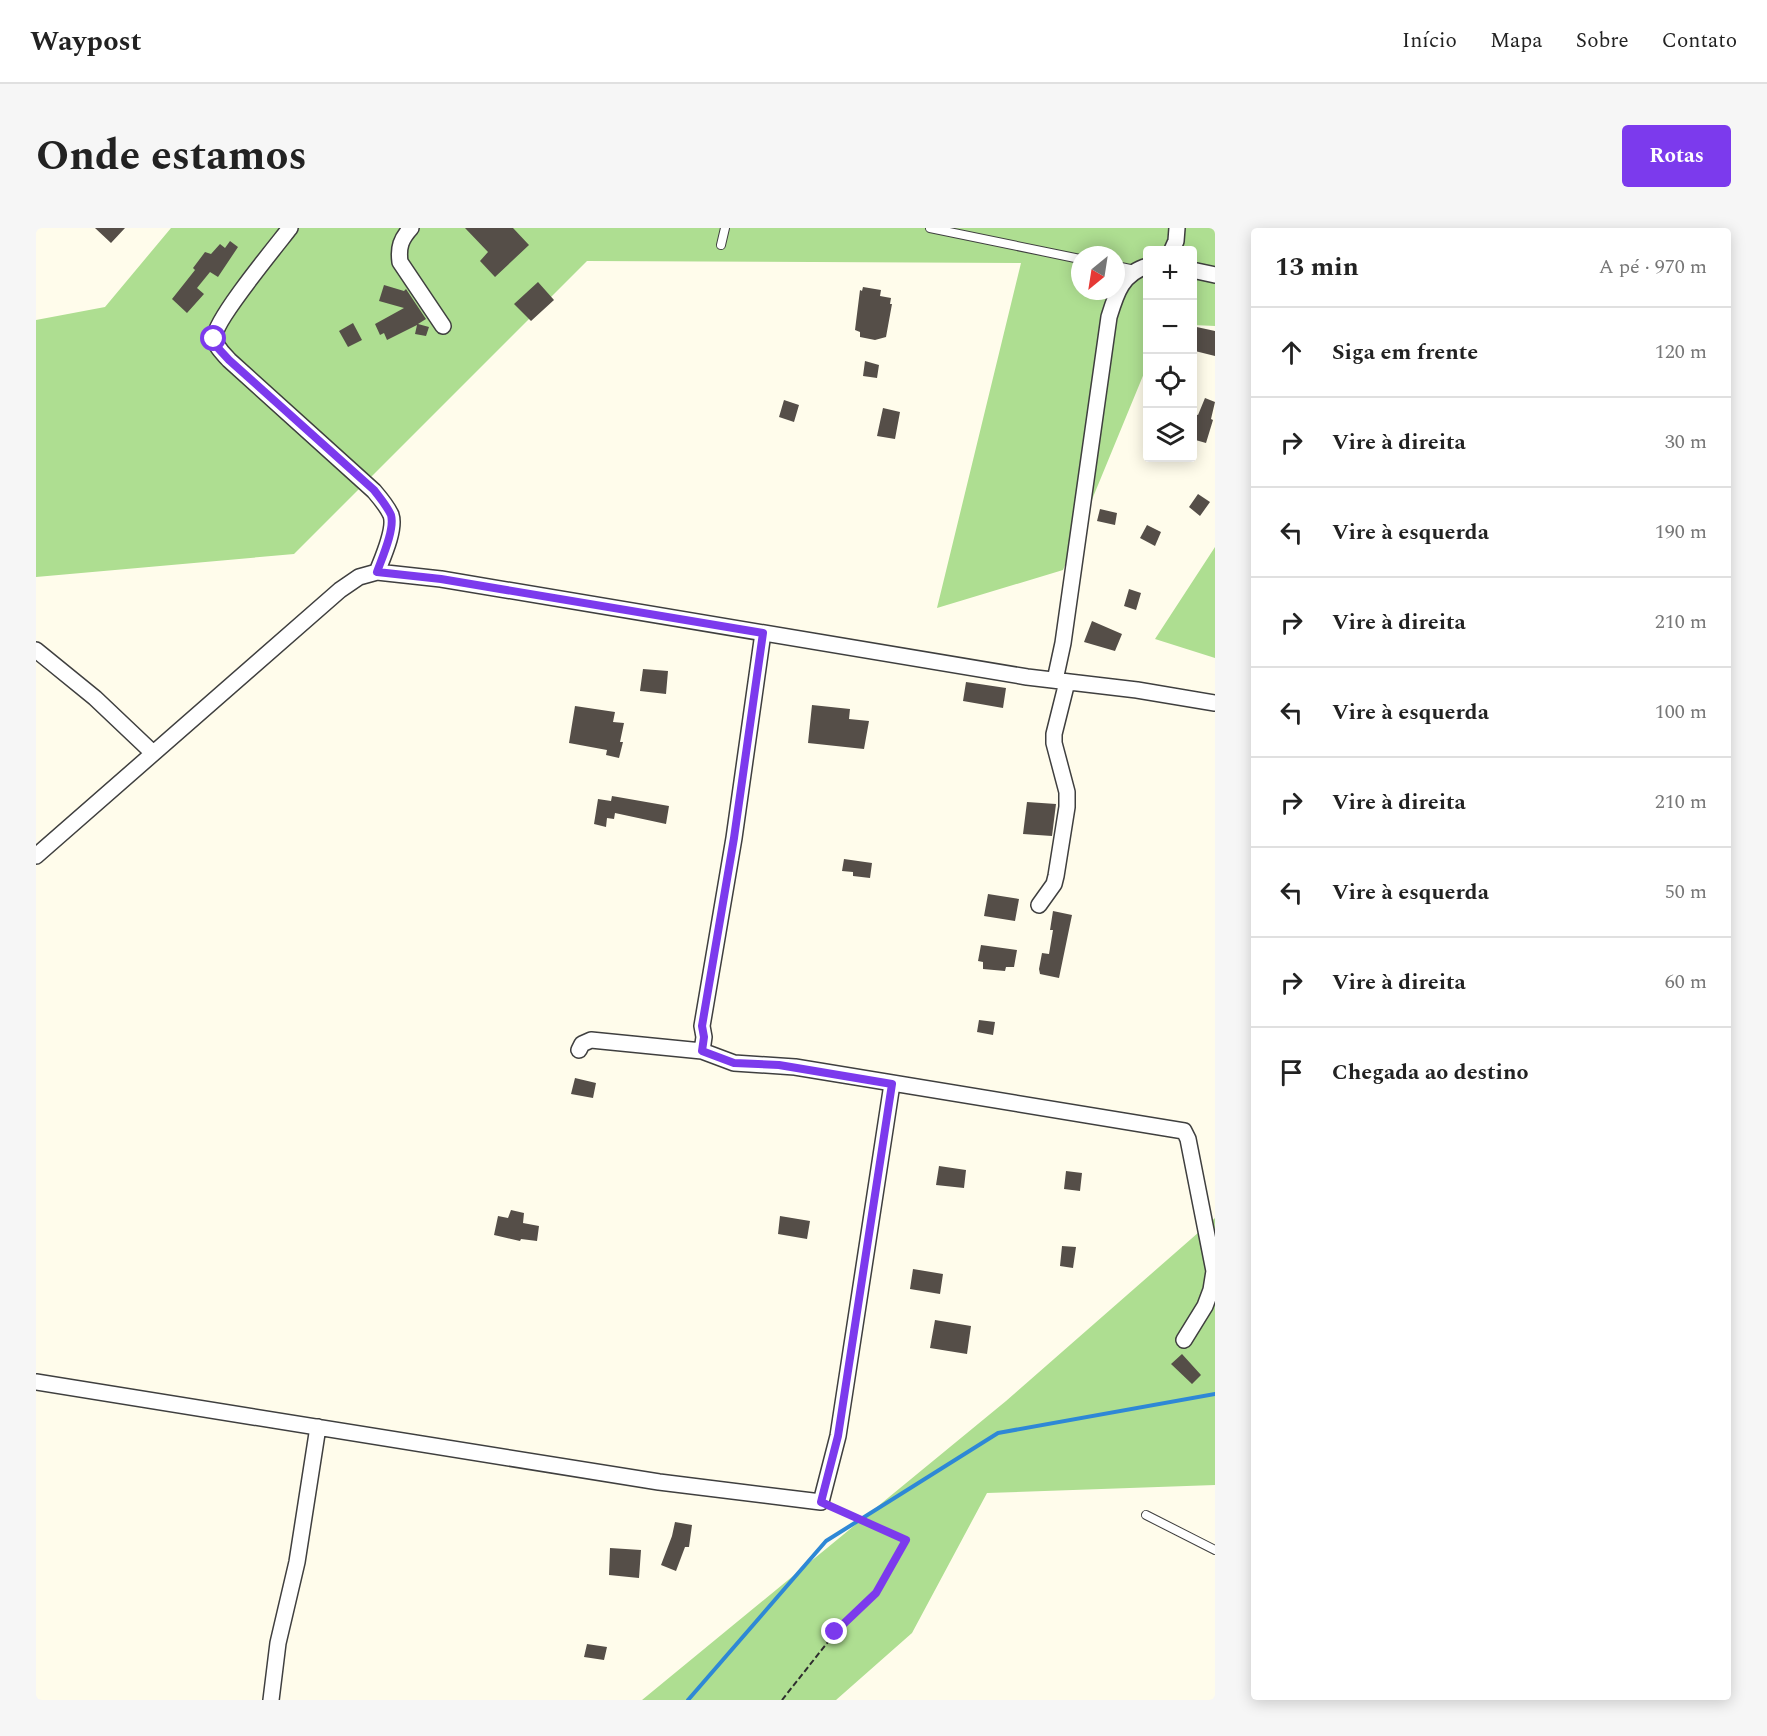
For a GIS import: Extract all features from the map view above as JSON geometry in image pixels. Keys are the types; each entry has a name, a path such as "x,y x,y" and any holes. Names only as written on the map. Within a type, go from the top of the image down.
{"street":[{"path":"290,228 220,320 214,339 217,347 229,360 374,490 386,506 392,518 388,543 377,572"},
{"path":"411,228 402,238 398,250 400,262 443,326"},
{"path":"1174,246 1177,228"},
{"path":"1039,905 1054,884 1067,807 1067,792 1054,743 1054,734 1065,631 1109,317 1121,285 1141,268"},
{"path":"1197,271 1215,274"},
{"path":"36,856 340,590 359,577 377,572 441,579 1027,677 1137,690 1215,704"},
{"path":"702,1051 704,1037 702,1026 734,838 763,633"},
{"path":"36,650 95,698 153,753"},
{"path":"579,1050 582,1044 591,1040 702,1051 734,1063 779,1065 1184,1131 1188,1139 1214,1271 1205,1306 1184,1340"},
{"path":"36,1382 659,1482 821,1502 838,1436 892,1084"},
{"path":"271,1700 278,1643 297,1562 318,1427"}],"lane":[{"path":"721,245 724,228"},
{"path":"930,228 1071,257"},
{"path":"1125,267 1141,268"},
{"path":"1146,1515 1215,1550"}],"path":[{"path":"782,1700 835,1632 876,1593 906,1540 821,1502"}],"green space":[{"path":"171,228 1215,228 1215,326 1197,325 1197,246 1143,246 1143,376 1063,570 937,608 1021,263 587,261 294,554 36,577 36,320 105,307"},
{"path":"1215,547 1215,658 1155,639"},
{"path":"1215,1218 1215,1485 987,1493 912,1633 836,1700 642,1700 1006,1401"}],"building":[{"path":"95,228 125,228 111,243"},
{"path":"465,228 513,228 529,245 495,277 480,261 488,252"},
{"path":"230,241 238,247 218,277 210,272 197,288 204,294 187,313 172,299 195,270 193,268 205,252 211,254 220,244 225,248"},
{"path":"538,282 554,300 531,321 514,304"},
{"path":"384,285 404,291 406,289 426,319 418,324 429,327 426,336 415,334 417,325 387,340 384,333 380,335 375,324 404,308 379,301"},
{"path":"863,287 881,290 880,296 891,298 886,337 875,340 860,337 860,332 855,330 860,290 862,291"},
{"path":"353,323 362,340 348,347 339,331"},
{"path":"1197,327 1215,331 1215,356 1197,352"},
{"path":"865,361 879,365 877,378 863,376"},
{"path":"1205,398 1215,402 1211,419 1213,420 1206,443 1197,440 1198,415"},
{"path":"784,400 799,405 794,422 779,417"},
{"path":"883,408 900,412 895,439 877,436"},
{"path":"1198,494 1210,502 1200,516 1189,507"},
{"path":"1100,509 1117,513 1115,525 1097,521"},
{"path":"1147,525 1161,532 1155,546 1140,538"},
{"path":"1129,589 1141,593 1136,610 1124,606"},
{"path":"1092,621 1122,634 1115,651 1084,642"},
{"path":"643,669 668,671 666,694 640,691"},
{"path":"966,682 1006,688 1003,708 963,701"},
{"path":"812,705 850,709 849,719 869,721 864,749 808,743"},
{"path":"575,706 615,712 613,722 624,723 619,758 606,755 607,750 569,743"},
{"path":"612,796 669,806 666,824 615,813 614,819 607,818 606,827 594,824 598,799 611,801"},
{"path":"1027,802 1056,804 1052,836 1023,834"},
{"path":"844,859 872,863 870,878 853,876 853,872 842,871"},
{"path":"988,894 1019,899 1015,921 984,916"},
{"path":"1053,911 1072,915 1059,978 1040,974 1039,969 1042,953 1049,954"},
{"path":"981,945 1017,950 1014,967 1006,967 1005,971 983,969 983,962 978,961"},
{"path":"979,1020 995,1022 993,1035 977,1032"},
{"path":"575,1078 596,1083 593,1098 571,1094"},
{"path":"939,1166 966,1170 964,1188 936,1185"},
{"path":"1066,1171 1082,1173 1080,1191 1064,1189"},
{"path":"511,1210 524,1213 523,1223 539,1226 537,1241 521,1239 520,1241 494,1235 498,1216 508,1218"},
{"path":"780,1216 810,1221 807,1239 778,1234"},
{"path":"1062,1246 1076,1247 1073,1268 1060,1266"},
{"path":"913,1269 943,1274 940,1294 910,1289"},
{"path":"935,1320 971,1326 967,1354 930,1348"},
{"path":"1182,1354 1201,1375 1192,1384 1171,1364"},
{"path":"675,1522 692,1525 689,1547 685,1547 676,1571 661,1565"},
{"path":"610,1548 641,1550 639,1578 609,1575"},
{"path":"587,1644 607,1647 604,1660 584,1657"}],"waterway":[{"path":"688,1700 826,1541 998,1433 1215,1394"}],"route":[{"path":"214,339 217,347 229,360 374,490 386,506 392,518 388,543 377,572 441,579 763,633 734,838 702,1026 704,1037 702,1051 734,1063 779,1065 892,1084 838,1436 821,1502 906,1540 876,1593 835,1632"}]}
